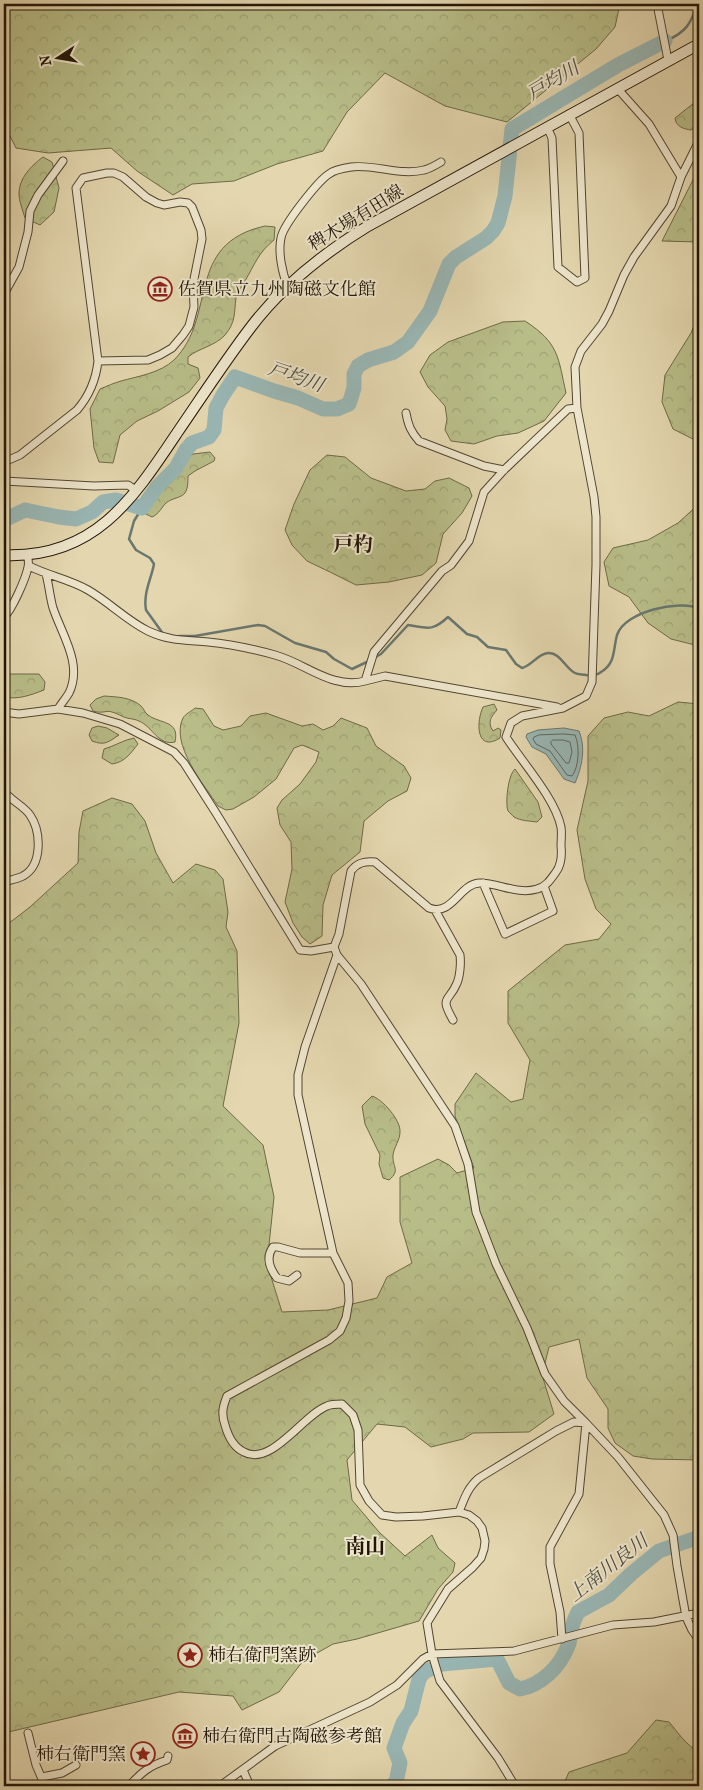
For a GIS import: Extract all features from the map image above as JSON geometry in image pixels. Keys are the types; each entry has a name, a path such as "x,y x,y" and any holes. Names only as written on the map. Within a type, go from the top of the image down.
{"main road":[{"name":"稗木場有田線","path":"5,555 28,555 56,548 77,540 97,529 121,508 135,494 251,326 275,298 336,246 350,236 569,114 699,44"}],"street":[{"path":"657,4 668,60"},
{"path":"617,88 649,124 681,177"},
{"path":"547,127 552,138 558,267 577,282 585,278 579,133 569,114"},
{"path":"699,141 681,177 671,206 634,257 624,275 609,311 602,324 581,351 575,367 578,408 596,517 592,682 586,696 562,708 522,716 511,723 506,736 553,806 561,828 562,855 558,868 548,882 537,889 520,890 474,883 448,906 435,910 429,908 375,862 366,861 356,865 351,871 339,934 334,947 337,954 361,984 455,1126 468,1164 476,1212 496,1264 527,1328 545,1374 564,1401 618,1457 664,1515 673,1535 686,1617 699,1640"},
{"path":"4,294 19,267 28,232 30,211 38,195 63,160"},
{"path":"288,287 280,254 280,239 284,228 321,180 331,172 351,167 371,167 399,171 424,170 441,162"},
{"path":"5,460 34,445 77,410 84,402 95,380 98,361 76,188 83,178 114,173 123,177 157,204 188,203 201,230 202,239 193,284 194,306 189,326 172,348 148,360 137,362 98,361"},
{"path":"365,681 374,652 442,571 458,558 469,541 484,492 504,470 568,409 578,408"},
{"path":"406,413 412,432 420,441 484,466 504,470"},
{"path":"4,481 94,486 128,485 135,494"},
{"path":"4,617 8,614 28,566 28,555"},
{"path":"28,566 46,574 69,580 90,590 115,610 148,630 168,639 226,644 277,655 335,681 356,683 385,676 562,708"},
{"path":"46,574 53,607 62,633 70,647 74,669 69,692 58,709"},
{"path":"4,712 19,714 58,709 83,713 120,724 174,752 184,763 216,813 300,950 311,951 334,947"},
{"path":"4,791 10,799 30,815 36,830 38,843 37,854 32,866 24,876 4,882"},
{"path":"483,883 505,934 553,911 544,886"},
{"path":"435,910 460,955 457,983 446,1000 446,1008 453,1020"},
{"path":"337,954 305,1047 298,1075 298,1095 333,1252 348,1283 349,1301 340,1331 329,1340 227,1396 224,1402 222,1417 227,1434 236,1448 249,1455 258,1455 270,1451 326,1406 342,1404 353,1415 358,1430 360,1485 369,1501 382,1515 396,1517 423,1516 459,1512 478,1521 484,1534 484,1549 474,1567 448,1589 427,1623 433,1657 440,1681 498,1758 515,1786"},
{"path":"297,1275 289,1281 277,1278 270,1270 270,1250 273,1247 300,1253 333,1252"},
{"path":"459,1512 472,1483 479,1478 556,1430 574,1422 586,1423"},
{"path":"562,1639 560,1612 550,1564 550,1547 579,1494 586,1423"},
{"path":"220,1786 275,1746 370,1702 397,1685 423,1659 514,1651 613,1625 654,1622 699,1614"},
{"path":"28,1733 36,1765 44,1786"},
{"path":"129,1786 150,1766 167,1760 168,1756"},
{"path":"42,1777 62,1773 76,1765"},
{"path":"243,1770 250,1786"}],"green space":[{"path":"10,4 620,4 615,27 596,49 507,122 445,106 385,73 347,112 323,151 277,164 234,181 192,184 173,195 137,171 111,148 48,153 16,148 4,124 4,29"},
{"path":"699,99 699,124 691,130 677,124 675,118"},
{"path":"43,157 52,162 59,188 54,212 40,225 25,218 19,194 21,183 26,173"},
{"path":"699,165 699,242 662,241 697,172"},
{"path":"265,226 275,227 274,240 260,254 236,298 234,317 229,330 217,342 188,357 188,364 198,368 200,378 189,392 137,421 120,435 113,463 99,462 94,448 90,409 100,389 156,371 174,360 187,342 195,323 212,265 223,248 240,235"},
{"path":"699,313 699,442 673,429 662,402 665,375 691,333"},
{"path":"525,321 545,336 551,344 558,360 566,393 544,421 518,433 497,436 474,444 451,441 445,430 447,419 445,406 428,387 420,372 430,355 448,342 503,322"},
{"path":"210,452 215,458 214,461 188,476 185,493 166,503 154,516 146,514 145,508 149,502 181,469 186,459 193,454"},
{"path":"327,455 345,457 371,478 406,491 425,489 435,481 449,478 469,488 472,496 462,513 443,534 436,563 422,575 389,582 356,585 307,561 292,545 285,530 294,504 310,470"},
{"path":"699,504 699,646 671,639 648,623 629,597 609,586 604,562 613,548 648,540 678,523"},
{"path":"4,674 39,674 45,682 44,690 19,697 4,697"},
{"path":"104,696 124,698 137,703 148,715 172,726 176,735 175,742 160,739 138,720 116,713 93,711 90,705 96,699"},
{"path":"678,702 699,704 699,1460 652,1459 633,1456 615,1443 608,1428 608,1409 587,1378 579,1339 549,1347 542,1375 554,1414 529,1432 473,1433 463,1439 431,1447 405,1427 377,1424 347,1460 352,1500 379,1532 405,1556 432,1535 438,1548 455,1563 453,1572 438,1589 419,1621 333,1644 303,1661 279,1692 242,1710 233,1696 179,1692 4,1733 4,927 30,907 78,863 79,832 83,811 112,798 132,804 145,821 156,853 173,883 196,864 215,870 223,879 228,912 226,927 237,951 239,1023 223,1106 263,1145 274,1197 267,1264 282,1312 328,1310 377,1298 387,1277 412,1263 400,1222 400,1177 438,1159 449,1165 457,1173 474,1168 455,1116 455,1104 476,1073 511,1102 523,1099 530,1060 508,1023 508,991 565,945 599,939 611,924 596,909 585,879 577,830 588,781 588,736 604,718 628,712 649,716"},
{"path":"494,704 497,710 492,717 490,725 493,731 498,728 501,730 500,738 492,742 486,742 480,734 479,720 483,707"},
{"path":"195,708 203,709 214,726 223,730 241,726 250,716 266,713 302,726 313,724 323,730 333,726 341,718 367,728 376,746 404,766 411,778 407,791 388,801 364,821 360,852 332,875 323,905 322,936 310,944 302,937 293,923 285,902 292,869 291,842 280,825 277,808 282,800 300,784 316,762 319,752 302,745 294,748 276,779 254,797 233,809 226,810 218,806 197,776 190,764 181,740 180,728 183,718"},
{"path":"98,726 107,728 119,735 103,743 92,741 89,735 92,728"},
{"path":"134,738 138,744 124,759 112,764 102,758 104,749"},
{"path":"515,769 538,802 542,817 537,822 514,817 508,811 508,789"},
{"path":"372,1096 381,1101 390,1111 399,1127 400,1135 393,1155 395,1174 389,1180 383,1178 379,1164 380,1155 365,1124 362,1106"},
{"path":"656,1720 669,1722 686,1742 699,1751 699,1786 563,1786 569,1772 627,1753"}],"water":[{"path":"564,728 579,731 581,737 582,757 580,771 575,783 564,779 546,754 532,747 526,737 527,734 538,730"}],"waterway":[{"path":"666,41 687,27 697,4"},
{"name":"戸均川","path":"4,520 25,510 76,519 92,512 103,502 116,500 142,508 157,487 176,468 192,443 209,437 214,430 216,408 235,377 298,398 323,409 337,409 349,404 354,388 354,374 358,366 368,360 394,352 408,342 430,311 449,264 456,257 486,238 498,223 505,196 512,129 618,65 665,41"},
{"path":"142,508 134,521 129,539 136,550 150,558 154,564 146,592 145,604 146,610 164,635"},
{"path":"374,658 381,654 408,625 429,628 438,625 448,617 467,634 477,637 488,647 506,650 516,664 522,668 541,655 552,653 571,671 578,674 594,675 606,668 612,660 617,635 630,620 641,614 666,607 679,605 699,608"},
{"path":"179,636 195,636 258,625 265,626 295,643 326,652 352,669 369,661"},
{"name":"上南川良川","path":"391,1786 396,1782 400,1763 394,1748 403,1723 411,1711 419,1679 424,1672 442,1664 497,1659 509,1683 520,1689 535,1684 549,1674 565,1654 578,1612 609,1595 659,1551 699,1537"}],"place":[{"name":"佐賀県立九州陶磁文化館","path":"160,289"},
{"name":"柿右衛門窯跡","path":"190,1655"},
{"name":"柿右衛門古陶磁参考館","path":"185,1736"},
{"name":"柿右衛門窯","path":"143,1754"}],"district":[{"name":"戸杓","path":"353,544"},
{"name":"南山","path":"365,1546"}]}
